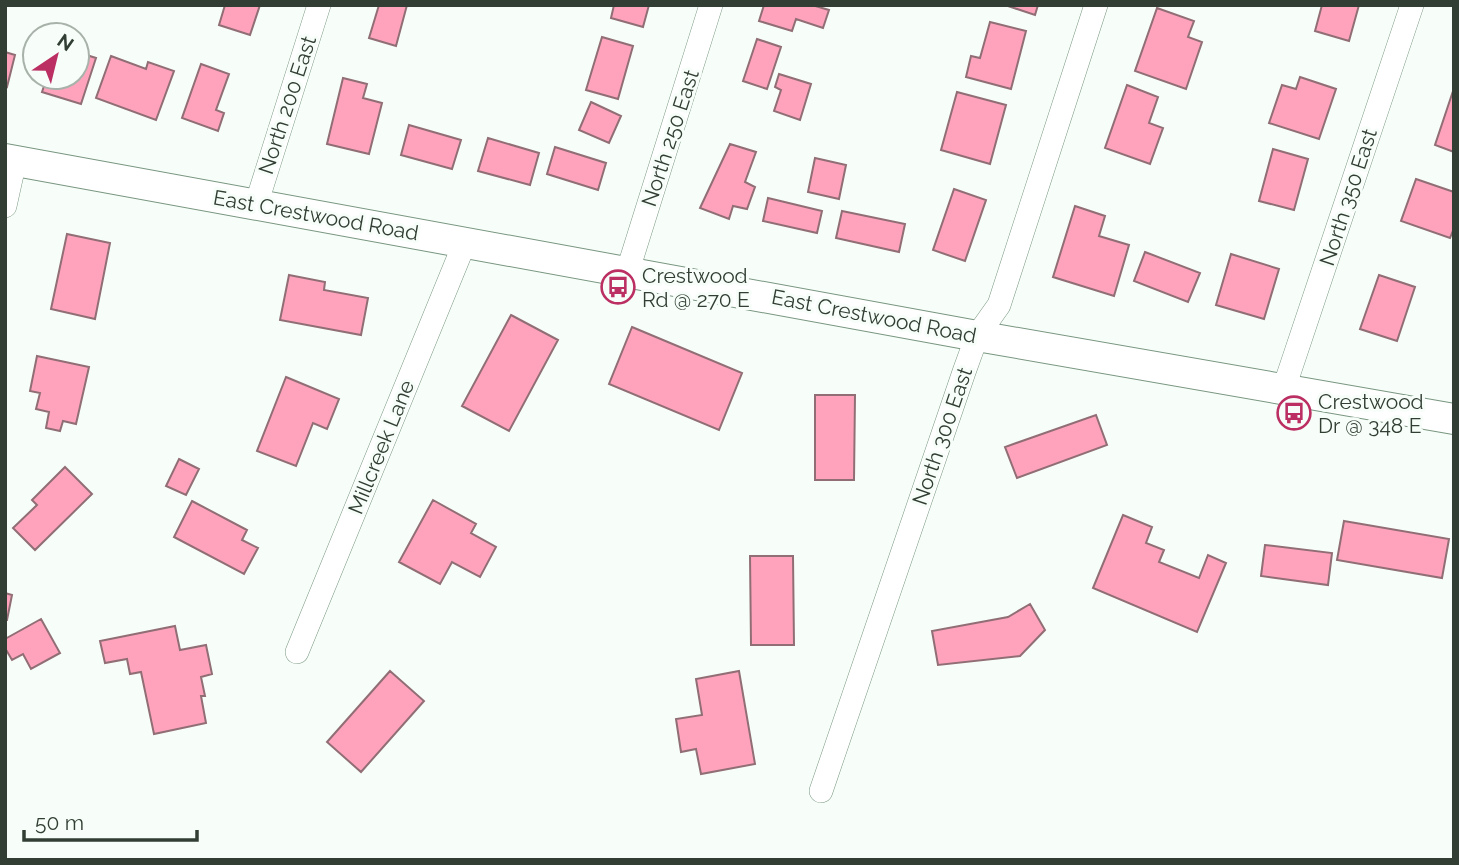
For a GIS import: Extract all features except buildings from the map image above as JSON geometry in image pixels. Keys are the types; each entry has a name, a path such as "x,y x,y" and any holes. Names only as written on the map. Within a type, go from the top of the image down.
{"street":[{"name":"North 200 East","path":"256,205 319,5"},
{"name":"North 250 East","path":"628,271 712,5"},
{"name":"North 300 East","path":"821,791 977,336 999,305 1096,5"},
{"name":"North 350 East","path":"1284,388 1412,5"},
{"name":"East Crestwood Road","path":"10,160 977,336 1454,419"},
{"path":"5,206 10,160"},
{"name":"Millcreek Lane","path":"297,652 465,242"}],"place":[{"name":"Crestwood Rd @ 270 E","path":"618,287"},
{"name":"Crestwood Dr @ 348 E","path":"1294,413"}]}
